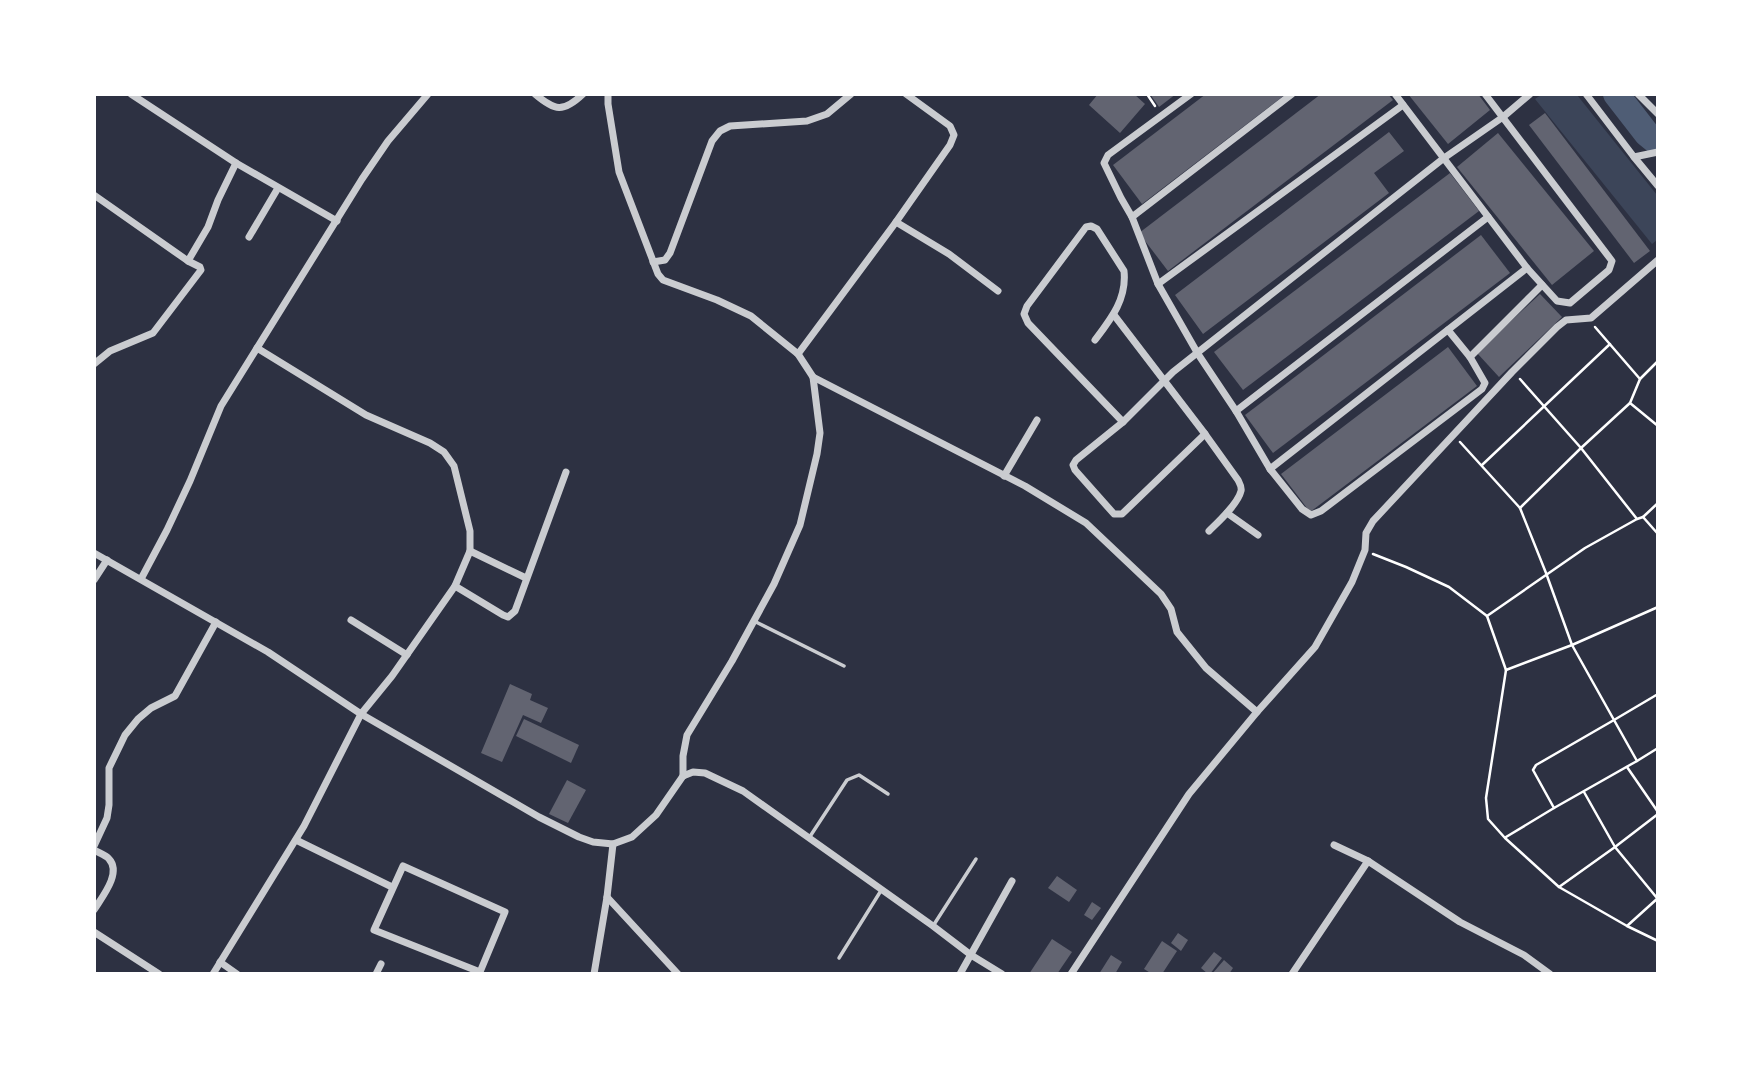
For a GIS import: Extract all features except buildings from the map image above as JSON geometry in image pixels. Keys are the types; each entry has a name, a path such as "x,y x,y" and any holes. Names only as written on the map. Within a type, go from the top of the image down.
{"street":[{"path":"131,94 236,163 337,220"},
{"path":"141,579 190,481 221,406 362,179 388,141 428,94"},
{"path":"536,94 557,109 565,108 583,94"},
{"path":"94,552 268,652 361,714 539,817 579,838 593,842 613,844 632,837 656,815 682,776 682,756 687,735 774,584 800,525 820,433 813,377 798,354 751,316 663,280 653,262 619,172 608,94"},
{"path":"653,262 665,260 670,253 712,141 720,131 730,126 807,121 827,114 851,94"},
{"path":"798,354 950,145 954,135 950,126 906,94"},
{"path":"1191,94 1105,158 1104,163 1132,217 1158,284 1194,356 1236,411 1270,469 1301,509 1311,515 1321,511 1482,389 1485,383 1470,357 1448,330"},
{"path":"1132,217 1292,94"},
{"path":"1395,94 1542,285 1557,301 1570,303 1609,270 1612,261 1485,94"},
{"path":"1205,434 1122,514 1114,514 1073,465 1173,372 1444,158 1503,117 1530,94"},
{"path":"1586,94 1657,186"},
{"path":"1639,94 1657,114"},
{"path":"1158,284 1403,105"},
{"path":"1634,157 1655,152"},
{"path":"188,261 208,227 236,163"},
{"path":"249,237 278,188"},
{"path":"94,195 200,267 200,272 153,333 110,351 94,364"},
{"path":"1236,411 1488,217"},
{"path":"896,222 949,254 998,291"},
{"path":"1095,340 1114,315 1124,288 1124,271 1097,229 1090,226 1086,227 1027,306 1024,314 1028,323 1122,422"},
{"path":"1071,974 1189,794 1315,647 1352,582 1364,550 1366,533 1373,521 1557,327 1566,320 1591,318 1657,260"},
{"path":"1270,469 1528,268"},
{"path":"1470,357 1542,285"},
{"path":"1114,315 1238,480 1241,493 1227,513 1209,531"},
{"path":"214,974 296,840 361,714 407,655 455,586 470,551 470,531 454,466 444,452 430,443 366,415 257,348"},
{"path":"813,377 1025,486 1086,523 1161,594 1171,610 1177,632 1206,668 1257,712"},
{"path":"1004,476 1037,420"},
{"path":"455,586 509,617 515,611 566,472"},
{"path":"1227,513 1258,535"},
{"path":"470,551 526,578"},
{"path":"94,580 107,560"},
{"path":"351,621 407,655"},
{"path":"94,910 114,875 114,867 108,858 94,848 107,818 109,768 125,735 138,719 175,696 216,622"},
{"path":"682,776 693,772 705,773 743,791 971,955 1002,974"},
{"path":"296,840 392,887"},
{"path":"594,974 613,844"},
{"path":"1334,845 1368,861 1461,922 1524,955 1550,974"},
{"path":"1292,974 1368,861"},
{"path":"402,866 505,912 480,972 374,930 392,887 402,866"},
{"path":"960,974 1012,881"},
{"path":"607,897 678,974"},
{"path":"94,932 159,974"},
{"path":"220,962 237,974"},
{"path":"376,974 381,964"}],"lane":[{"path":"754,621 844,666"},
{"path":"809,838 852,776 859,775 888,794"},
{"path":"933,926 976,859"},
{"path":"839,958 882,889"}],"path":[{"path":"1147,94 1164,116"},
{"path":"1591,318 1596,329 1640,379"},
{"path":"1482,465 1610,344"},
{"path":"1520,508 1630,403 1640,379 1657,362"},
{"path":"1512,372 1581,448 1637,519"},
{"path":"1630,403 1657,426"},
{"path":"1454,435 1520,508 1572,645 1637,761"},
{"path":"1487,616 1585,548 1643,517 1657,503"},
{"path":"1643,517 1657,534"},
{"path":"1364,550 1448,587 1487,616 1506,670 1486,798 1488,818 1505,838 1559,887 1657,941"},
{"path":"1506,670 1572,645 1657,607"},
{"path":"1554,808 1533,771 1536,765 1657,694"},
{"path":"1505,838 1657,748"},
{"path":"1559,887 1657,813 1627,767"},
{"path":"1584,792 1615,846 1657,898 1627,926"}],"shaded area":[{"path":"1541,95 1577,95 1657,195 1657,240 1652,244 1535,99"}],"waterway":[{"path":"1616,94 1647,134 1658,143"}]}
